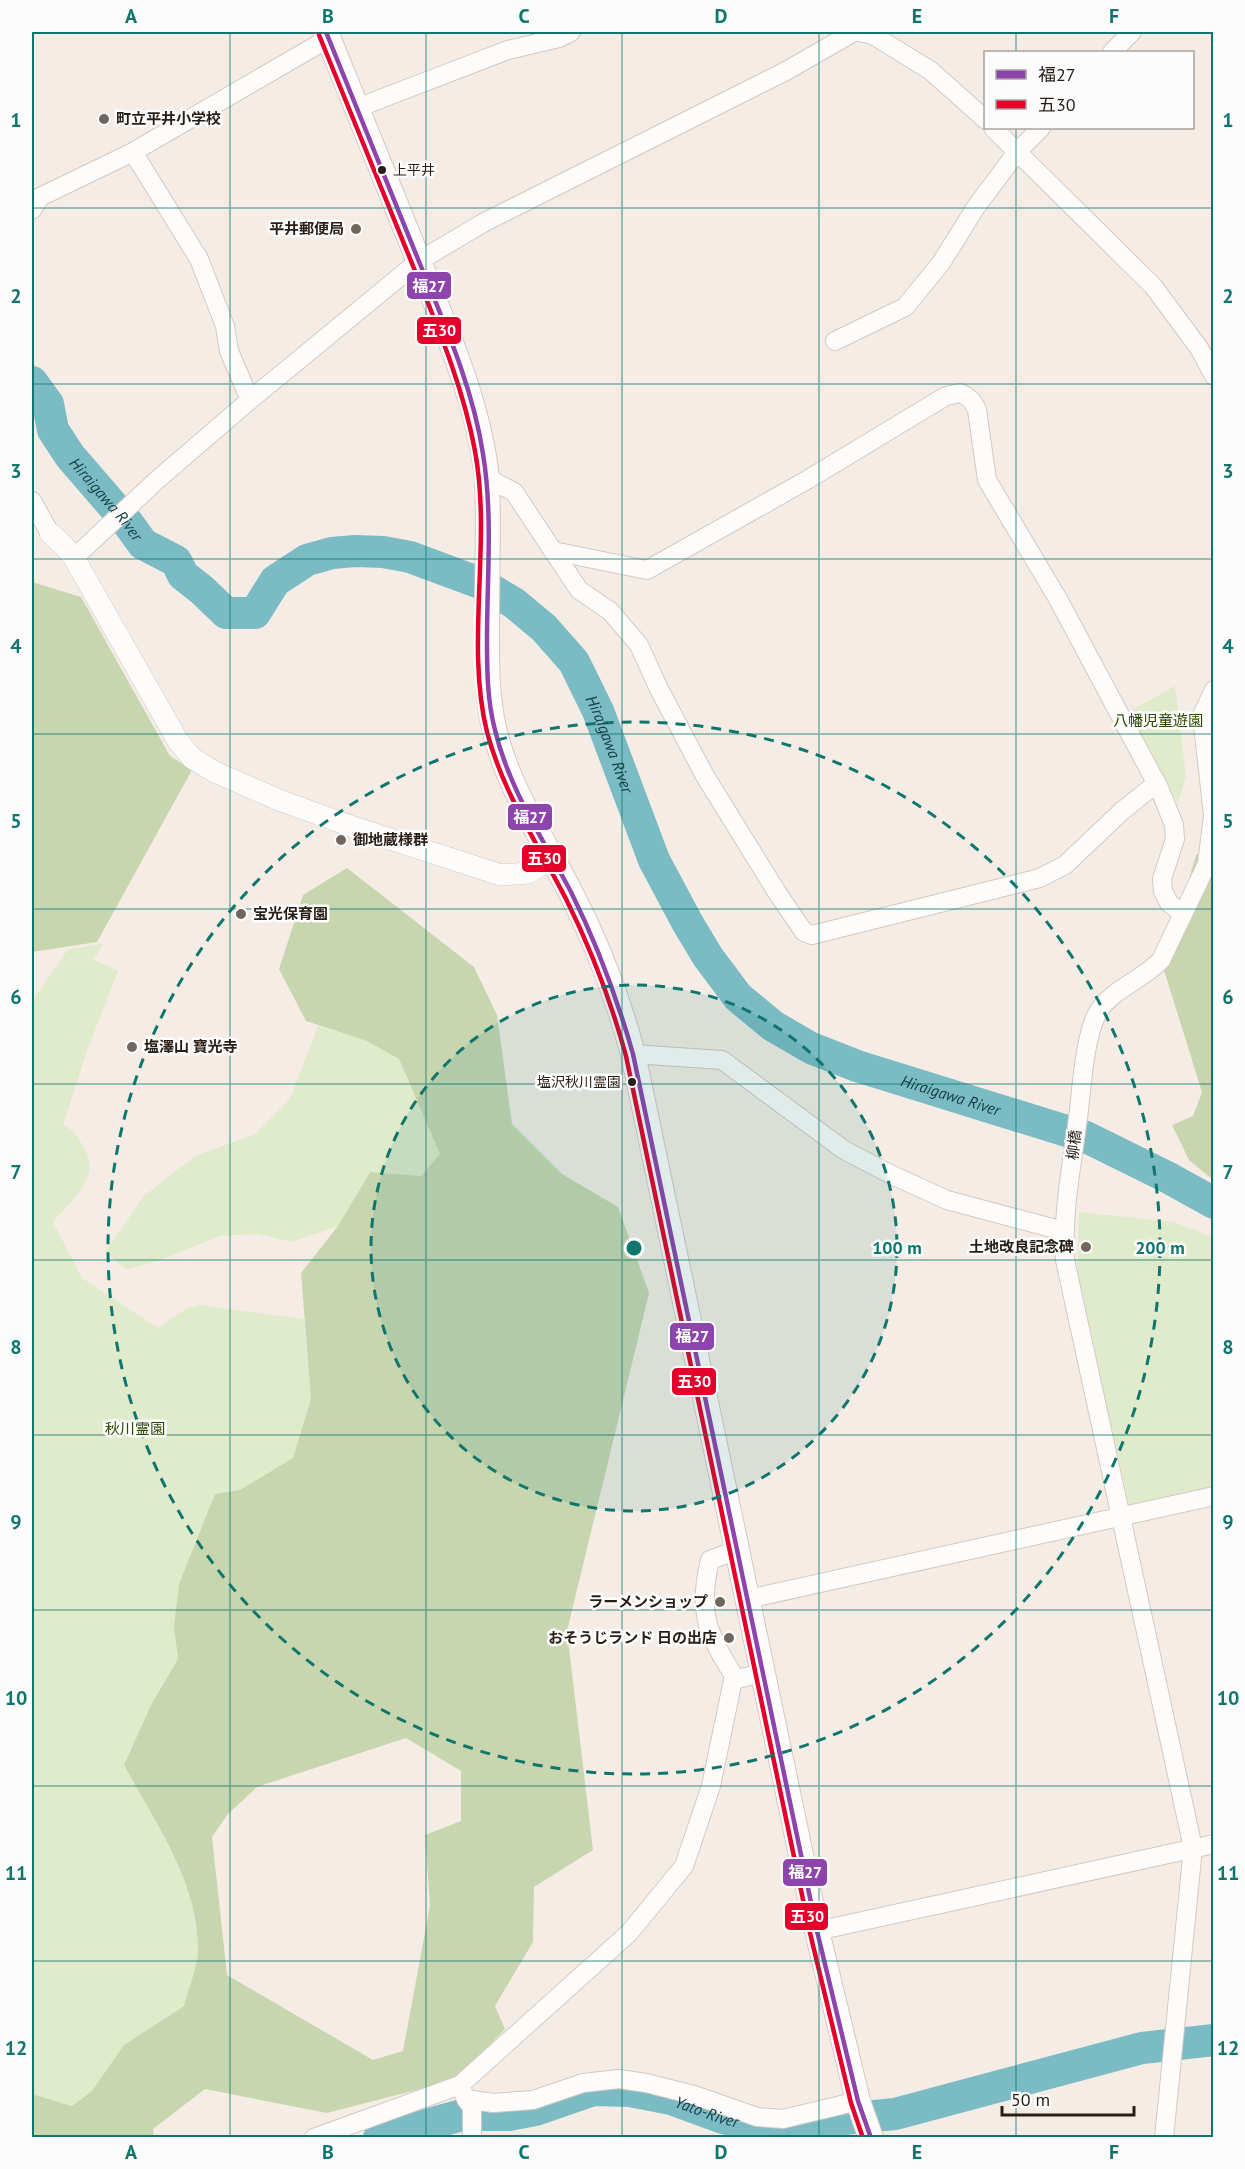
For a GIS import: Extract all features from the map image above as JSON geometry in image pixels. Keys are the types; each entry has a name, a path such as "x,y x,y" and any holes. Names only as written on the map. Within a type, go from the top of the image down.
{"main road":[{"path":"328,35 465,380 484,450 487,478 488,695 494,729 517,792 590,930 607,968 633,1054 817,1931 858,2101 871,2138"}],"street":[{"path":"357,108 508,50 559,38 571,32"},
{"path":"74,558 157,480 249,400 418,261 483,223 786,71 854,32"},
{"path":"860,32 873,35 931,70 984,118"},
{"path":"1113,51 1132,32"},
{"path":"32,210 40,197 133,152 328,35"},
{"path":"994,129 1153,286 1199,348 1214,376"},
{"path":"835,341 905,307 941,263 976,207 1017,152 1040,129"},
{"path":"133,152 199,259 225,326 229,351 249,400"},
{"path":"553,551 646,570 807,480 946,396 960,393 973,401 977,410 987,480 1058,599 1157,783 1174,825 1175,839 1162,879 1163,891 1169,903 1183,914"},
{"path":"487,478 514,492 579,590 610,611 639,645 658,687 705,776 804,932 812,935 1041,878 1065,866 1122,811 1157,783"},
{"path":"32,501 41,528 64,546 74,558 178,741 192,758 215,772 279,800 353,827 501,875 528,873 552,858"},
{"name":"柳橋","path":"1164,2138 1194,1848 1065,1260 1065,1222 1083,1077 1093,1024 1099,1011 1117,993 1152,970 1161,960 1207,864 1213,816 1202,715 1214,690"},
{"path":"633,1054 722,1060 843,1150 890,1174 947,1200 1065,1222"},
{"path":"748,1599 1214,1496"},
{"path":"736,1679 716,1648 705,1616 704,1586 710,1560 737,1550"},
{"path":"314,2138 338,2133 399,2109 463,2092 629,1933 684,1866 711,1786 734,1680 763,1673"},
{"path":"817,1931 1214,1844"},
{"path":"463,2092 493,2103 533,2100 583,2083 619,2079 694,2095 757,2117 783,2119 858,2101"},
{"path":"463,2092 472,2107 472,2138"}],"green space":[{"path":"32,582 81,597 170,756 192,770 97,942 32,952"},
{"name":"八幡児童遊園","path":"1175,686 1186,776 1178,803 1128,712"},
{"path":"1213,850 1213,1180 1189,1160 1172,1125 1193,1116 1202,1092 1163,967 1196,855"},
{"path":"347,868 474,967 497,1015 512,1124 562,1174 618,1207 649,1293 567,1631 593,1850 534,1887 533,1942 495,2006 505,2029 455,2080 327,2113 205,2089 153,2129 154,2138 32,2137 32,2094 72,2106 92,2091 124,2045 184,2006 198,1952 191,1902 162,1832 124,1765 151,1705 178,1659 174,1627 179,1584 215,1494 240,1490 293,1458 311,1399 301,1273 338,1226 370,1172 421,1176 440,1154 399,1059 367,1041 306,1021 279,969 303,895","holes":["406,1738 461,1771 461,1821 425,1835 430,1905 403,2051 373,2060 227,1975 212,1837 228,1814 257,1787"]},
{"name":"秋川霊園","path":"103,944 94,960 118,971 87,1051 63,1125 76,1135 85,1149 89,1160 89,1170 82,1188 53,1222 82,1278 158,1328 186,1309 199,1305 304,1319 311,1399 293,1458 240,1490 174,1627 178,1659 151,1705 124,1765 162,1832 191,1902 198,1952 184,2006 124,2045 92,2092 72,2106 32,2094 32,1002 68,949"},
{"path":"318,1026 367,1041 399,1059 440,1154 421,1176 370,1172 338,1226 292,1242 257,1234 220,1236 158,1261 126,1269 105,1252 144,1196 195,1156 255,1134 290,1099"},
{"path":"1079,1212 1174,1222 1213,1237 1213,1487 1129,1505 1077,1272"}],"waterway":[{"name":"Hiraigawa River","path":"32,382 48,404 53,430 70,456 143,544 176,561 183,575 226,613 255,613 275,581 307,560 332,553 383,552 410,557 480,583 514,603 544,628 574,662 598,711 654,860 687,922 708,957 738,997 773,1026 811,1048 857,1066 1086,1137 1214,1203"},
{"name":"Yato-River","path":"379,2138 462,2115 509,2115 535,2110 593,2090 630,2091 671,2099 723,2118 760,2127 792,2128 824,2121 895,2114 1142,2048 1214,2040"}],"transit line":[{"name":"福27","path":"326,32 448,334 472,405 483,454 488,500 487,661 492,719 501,752 518,793 571,892 598,951 633,1054 817,1931 858,2101 871,2138"},
{"name":"五30","path":"319,35 439,331 470,426 475,451 481,521 478,663 487,732 502,776 584,937 607,995 626,1056 810,1933 851,2103 863,2138"}],"place":[{"name":"町立平井小学校","path":"104,119"},
{"name":"上平井","path":"382,170"},
{"name":"平井郵便局","path":"356,229"},
{"name":"御地蔵様群","path":"341,840"},
{"name":"宝光保育園","path":"241,914"},
{"name":"塩澤山 寶光寺","path":"132,1047"},
{"name":"塩沢秋川霊園","path":"632,1082"},
{"name":"土地改良記念碑","path":"1086,1247"},
{"name":"ラーメンショップ","path":"720,1602"},
{"name":"おそうじランド 日の出店","path":"729,1638"}]}
